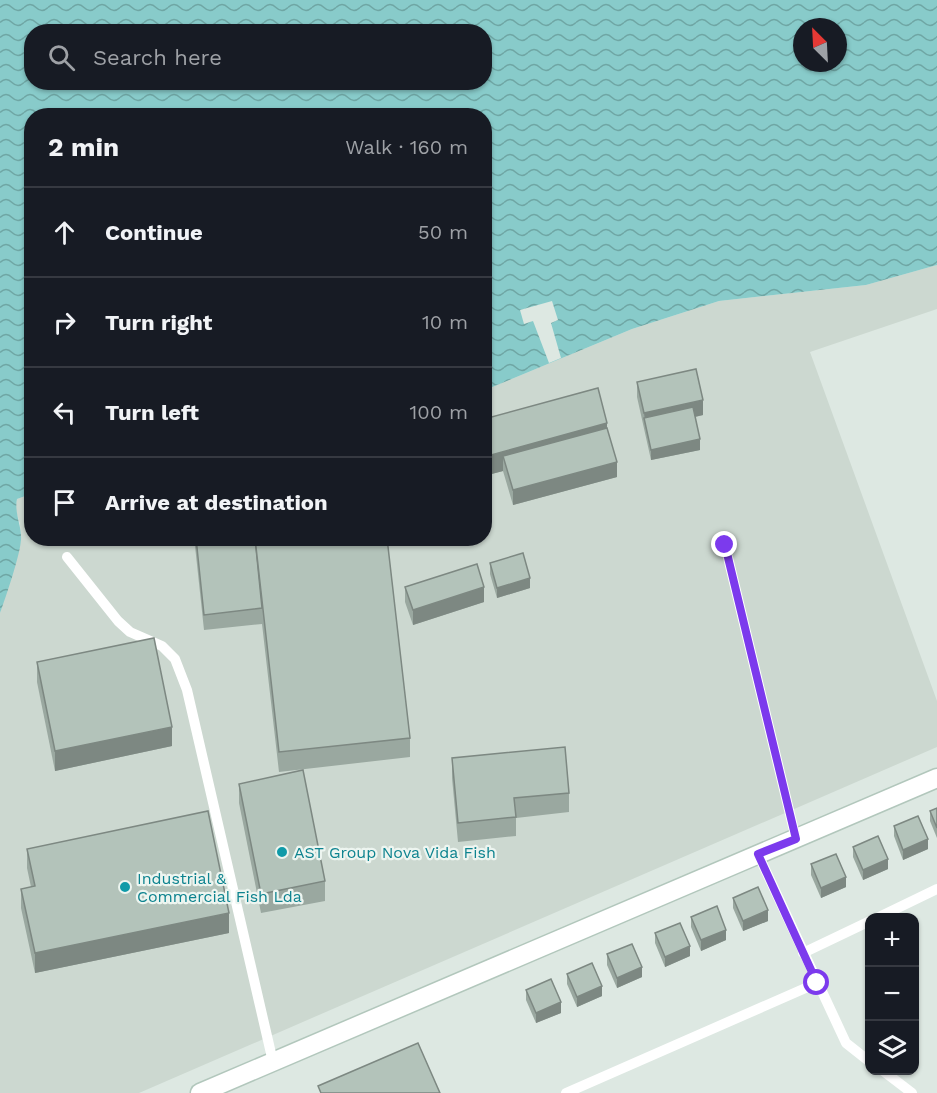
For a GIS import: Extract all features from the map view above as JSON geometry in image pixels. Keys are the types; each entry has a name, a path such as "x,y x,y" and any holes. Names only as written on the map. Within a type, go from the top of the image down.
{"street":[{"path":"200,1093 937,778"}],"lane":[{"path":"725,545 796,839"},
{"path":"68,557 118,621 130,632 162,646 175,659 187,690 273,1062"},
{"path":"758,854 846,1043 865,1058"},
{"path":"887,913 937,889"},
{"path":"803,953 865,923"},
{"path":"566,1093 817,983"},
{"path":"887,1075 912,1093"}],"shaded area":[{"path":"937,265 937,309 810,352 937,701 937,747 139,1093 0,1093 0,613 21,541 20,524 15,508 17,499 24,496 24,546 492,546 492,387 632,329 719,301 866,285"}],"water":[{"path":"0,0 937,0 937,265 866,285 719,301 632,329 492,387 492,108 24,108 24,496 17,499 16,509 21,535 20,547 0,613"}],"pier":[{"path":"552,301 558,320 551,323 561,358 549,363 533,321 524,324 520,310"}],"building":[{"path":"696,369 703,400 644,413 637,382"},
{"path":"598,388 607,423 492,455 492,417"},
{"path":"693,407 700,439 651,450 644,418"},
{"path":"607,428 617,462 513,490 503,456"},
{"path":"197,546 256,546 262,608 204,615"},
{"path":"256,546 388,546 410,738 279,752"},
{"path":"523,553 530,578 497,588 490,563"},
{"path":"477,564 484,587 413,610 405,587"},
{"path":"154,638 172,727 55,751 37,662"},
{"path":"565,747 569,793 514,798 516,817 458,823 452,758"},
{"name":"AST Group Nova Vida Fish","path":"303,770 325,881 261,894 239,784"},
{"path":"937,808 937,828 930,811"},
{"name":"Industrial & Commercial Fish Lda","path":"208,811 229,913 35,953 21,889 35,886 27,849"},
{"path":"918,816 928,839 903,850 894,826"},
{"path":"878,836 888,859 863,870 853,847"},
{"path":"836,854 846,877 821,888 811,864"},
{"path":"758,887 768,910 743,921 733,898"},
{"path":"717,906 726,930 701,940 691,917"},
{"path":"680,923 690,946 665,957 655,933"},
{"path":"632,944 642,967 617,978 607,954"},
{"path":"592,963 602,986 577,997 567,974"},
{"path":"551,979 561,1002 536,1013 526,990"},
{"path":"418,1043 440,1093 321,1093 318,1086"}],"place":[{"name":"AST Group Nova Vida Fish","path":"282,852"},
{"name":"Industrial & Commercial Fish Lda","path":"125,887"}],"route":[{"path":"725,545 796,839 758,854 817,983"}]}
